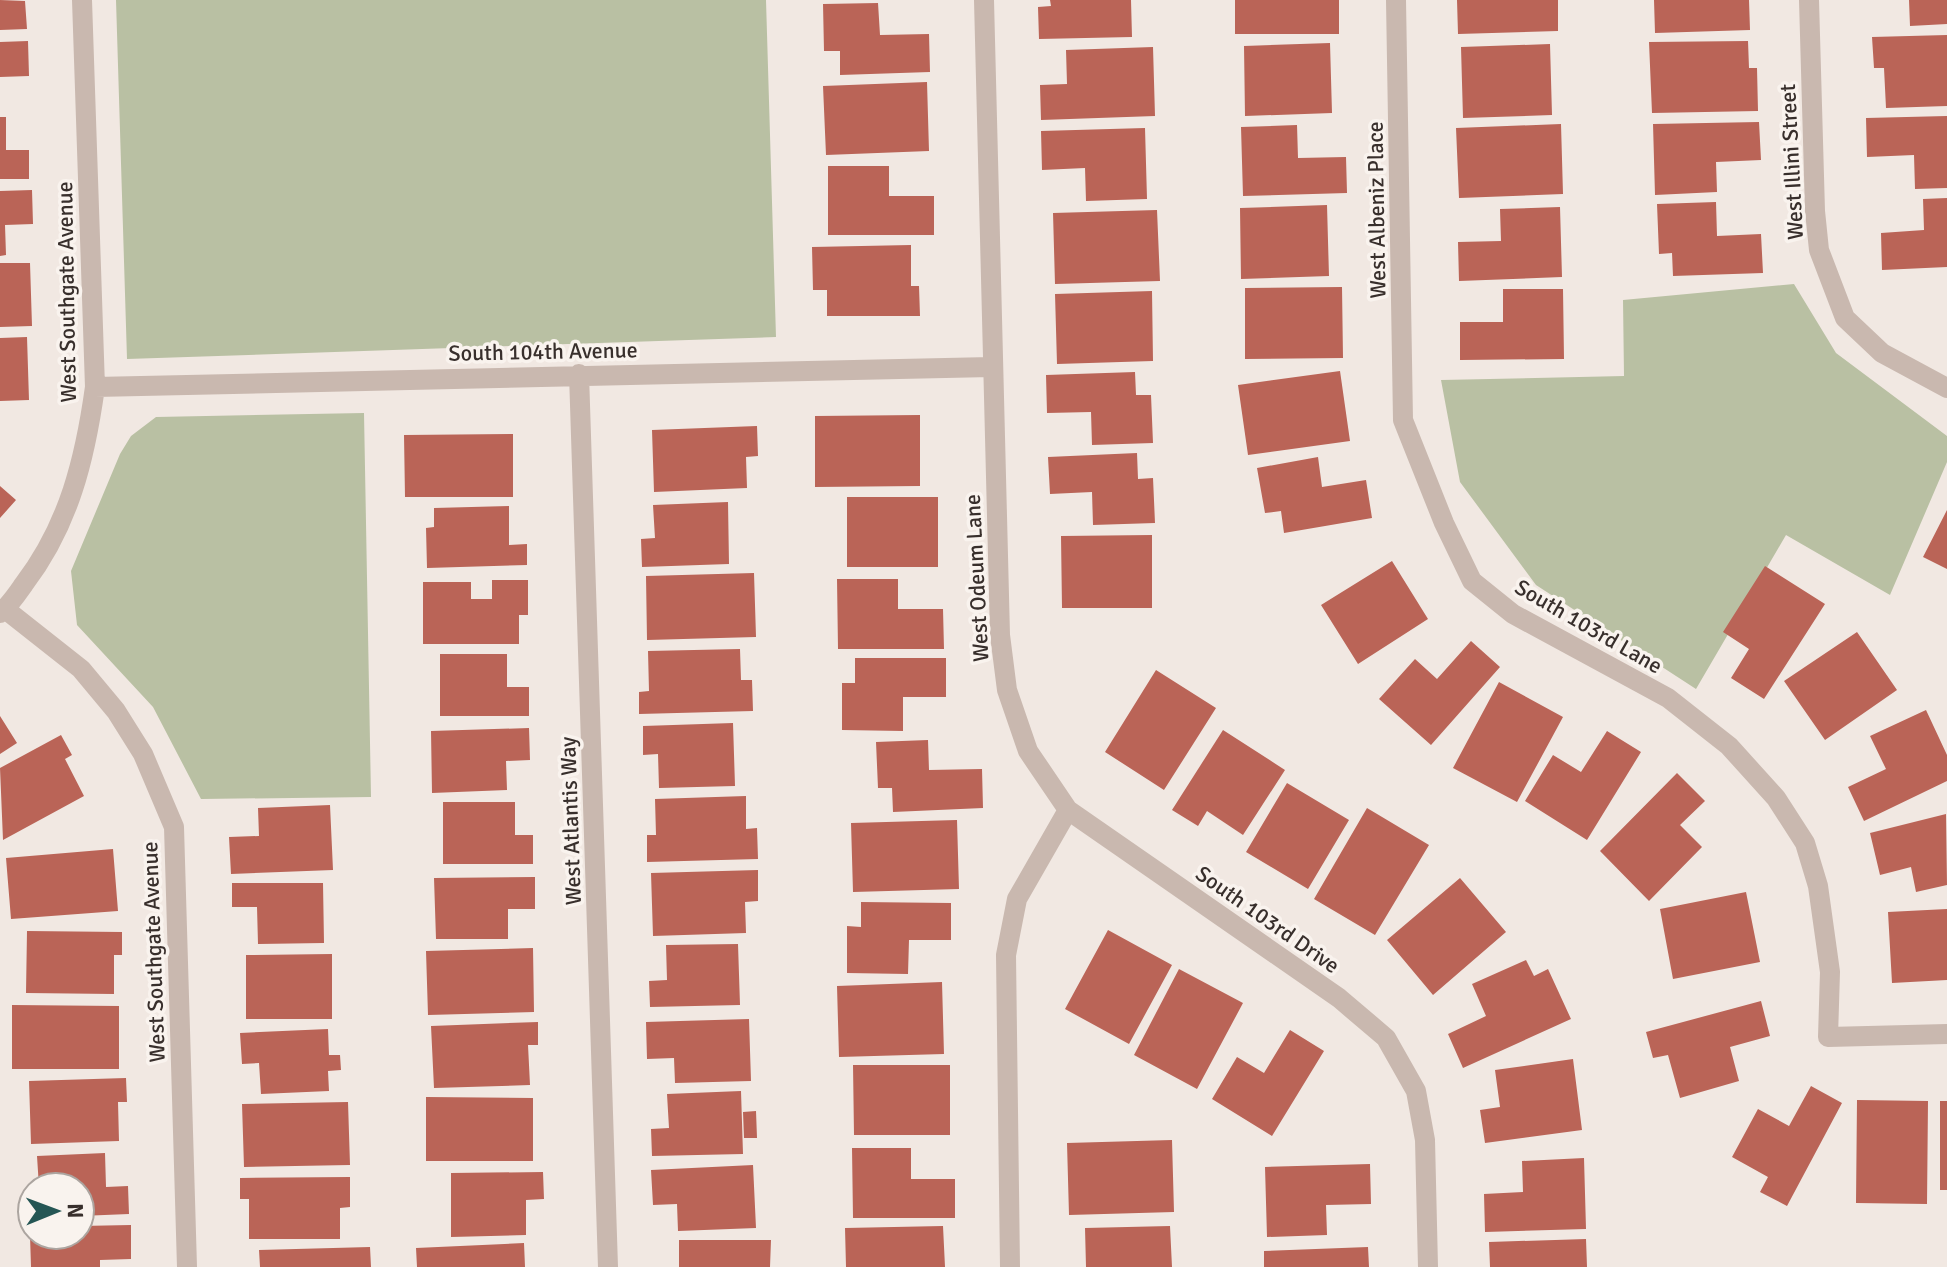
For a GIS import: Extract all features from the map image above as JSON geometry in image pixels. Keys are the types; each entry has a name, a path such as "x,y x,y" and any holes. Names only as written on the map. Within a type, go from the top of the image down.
{"street":[{"name":"West Southgate Avenue","path":"82,0 95,387 88,440 73,497 44,558 3,611 81,669 116,711 143,754 174,827 187,1267"},
{"name":"West Odeum Lane","path":"984,0 1000,635 1007,690 1028,751 1068,810"},
{"name":"West Albeniz Place","path":"1396,0 1403,420"},
{"name":"West Illini Street","path":"1809,0 1819,250 1845,318 1882,353 1947,388"},
{"name":"South 104th Avenue","path":"95,387 991,367"},
{"name":"West Atlantis Way","path":"579,374 608,1267"},
{"name":"South 103rd Lane","path":"1403,420 1444,523 1472,581 1513,614 1668,698 1729,746 1776,798 1805,843 1818,886 1830,972 1828,1037 1947,1034"},
{"name":"South 103rd Drive","path":"1068,810 1339,998 1386,1038 1416,1091 1425,1140 1428,1267"},
{"path":"1010,1267 1006,955 1017,899 1068,810"}],"green space":[{"path":"116,0 766,0 776,337 127,359"},
{"path":"1794,284 1836,353 1947,436 1947,462 1890,595 1786,535 1696,689 1536,585 1460,482 1441,380 1624,376 1623,300"},
{"path":"364,413 371,797 201,799 153,707 77,625 71,571 120,454 131,436 156,417"}],"building":[{"path":"0,0 25,1 27,29 0,30"},
{"path":"1050,0 1131,0 1132,37 1039,39 1038,7 1051,6"},
{"path":"1235,0 1339,0 1339,34 1235,34"},
{"path":"1457,0 1558,0 1558,31 1458,34"},
{"path":"1654,0 1749,0 1750,30 1655,33"},
{"path":"1909,0 1947,0 1947,24 1910,26"},
{"path":"878,3 880,35 929,34 930,72 840,75 840,51 824,51 823,4"},
{"path":"1947,35 1947,106 1886,108 1884,68 1874,68 1872,37"},
{"path":"28,41 29,76 0,77 0,42"},
{"path":"1748,41 1749,68 1757,68 1758,111 1652,113 1649,42"},
{"path":"1330,43 1332,113 1245,116 1244,46"},
{"path":"1550,44 1552,115 1463,118 1461,47"},
{"path":"1153,47 1155,116 1041,120 1040,85 1067,84 1066,50"},
{"path":"927,82 929,151 826,155 823,86"},
{"path":"1947,116 1947,188 1915,189 1914,155 1867,157 1866,118"},
{"path":"0,117 6,117 6,150 29,150 29,179 0,179"},
{"path":"1759,122 1761,160 1716,162 1717,192 1655,195 1653,124"},
{"path":"1561,124 1563,194 1459,198 1456,128"},
{"path":"1297,125 1298,158 1346,157 1347,193 1243,196 1241,127"},
{"path":"1145,128 1147,199 1086,201 1085,168 1042,170 1041,131"},
{"path":"828,166 889,166 889,196 934,196 934,235 828,235"},
{"path":"32,190 33,224 5,225 6,255 0,256 0,191"},
{"path":"1947,198 1947,267 1882,270 1881,233 1924,230 1923,199"},
{"path":"1716,202 1717,236 1761,234 1763,273 1673,276 1672,253 1659,254 1657,204"},
{"path":"1327,205 1329,276 1241,279 1240,208"},
{"path":"1560,207 1562,277 1459,281 1458,242 1501,241 1500,209"},
{"path":"1157,210 1160,281 1055,284 1053,213"},
{"path":"911,245 911,286 919,286 920,316 827,316 827,290 813,290 812,247"},
{"path":"0,263 30,263 32,326 0,327"},
{"path":"1342,287 1343,358 1245,359 1245,288"},
{"path":"1503,289 1563,289 1564,359 1460,360 1460,322 1503,322"},
{"path":"1152,291 1153,361 1057,364 1055,294"},
{"path":"27,337 29,400 0,401 0,338"},
{"path":"1340,371 1350,441 1248,455 1238,385"},
{"path":"1135,372 1136,395 1151,395 1153,443 1092,445 1091,412 1047,413 1046,375"},
{"path":"920,415 920,486 815,487 815,416"},
{"path":"757,426 758,456 746,457 747,488 654,492 652,430"},
{"path":"513,434 513,497 405,497 404,435"},
{"path":"1137,453 1138,479 1153,478 1155,523 1093,525 1092,492 1050,494 1048,457"},
{"path":"1318,457 1322,487 1366,480 1372,518 1284,533 1281,511 1265,513 1257,468"},
{"path":"0,486 16,500 0,518"},
{"path":"847,497 938,497 938,567 847,567"},
{"path":"728,502 729,564 642,567 641,539 655,538 653,505"},
{"path":"509,506 509,545 527,544 527,565 427,568 426,528 434,527 434,508"},
{"path":"1947,510 1947,569 1923,557"},
{"path":"1152,535 1152,608 1062,608 1061,536"},
{"path":"1392,561 1428,619 1358,664 1321,605"},
{"path":"1765,566 1825,604 1764,699 1731,678 1749,649 1723,632"},
{"path":"754,573 756,637 647,640 646,576"},
{"path":"837,579 898,579 898,609 943,609 944,649 838,649"},
{"path":"492,580 528,580 528,615 519,615 519,644 423,644 423,582 471,582 471,599 492,599"},
{"path":"1857,632 1897,690 1825,740 1784,681"},
{"path":"1471,641 1500,667 1431,745 1379,699 1415,659 1437,679"},
{"path":"740,649 741,680 752,680 753,711 639,714 639,692 649,691 648,651"},
{"path":"440,654 507,654 507,687 529,687 529,716 440,716"},
{"path":"855,658 946,658 946,697 903,697 903,731 842,730 842,683 855,683"},
{"path":"1156,670 1216,708 1164,790 1105,752"},
{"path":"1499,682 1563,717 1517,802 1453,768"},
{"path":"1926,710 1947,755 1947,781 1864,821 1848,787 1886,769 1870,736"},
{"path":"0,716 17,743 0,754"},
{"path":"733,723 735,786 659,788 658,754 643,755 643,726"},
{"path":"529,728 530,760 506,761 507,790 432,793 431,731"},
{"path":"1223,730 1285,770 1243,835 1207,811 1198,826 1172,810"},
{"path":"1607,731 1641,752 1587,840 1525,801 1553,755 1581,772"},
{"path":"61,735 72,755 65,759 84,796 3,840 0,768"},
{"path":"928,740 929,770 982,769 983,808 893,812 892,788 878,788 876,742"},
{"path":"1677,773 1705,801 1680,825 1702,847 1649,901 1600,851"},
{"path":"1287,783 1349,820 1308,889 1246,852"},
{"path":"746,796 746,829 757,828 758,859 647,862 647,835 656,835 655,799"},
{"path":"443,802 515,802 515,835 533,835 533,864 443,864"},
{"path":"330,805 333,870 231,874 229,837 259,836 258,808"},
{"path":"1367,808 1429,845 1375,935 1314,899"},
{"path":"1946,814 1947,885 1916,892 1911,867 1880,875 1870,833"},
{"path":"957,820 959,889 853,892 851,823"},
{"path":"113,849 118,911 11,919 6,858"},
{"path":"758,870 758,901 745,902 746,933 653,936 651,873"},
{"path":"535,877 535,909 508,909 508,939 436,939 434,878"},
{"path":"1460,878 1506,932 1433,995 1387,940"},
{"path":"232,883 323,883 324,943 258,944 257,907 232,907"},
{"path":"1746,892 1760,962 1673,979 1660,909"},
{"path":"861,902 951,903 951,940 909,940 908,974 847,973 847,926 861,927"},
{"path":"1947,909 1947,980 1892,983 1888,912"},
{"path":"1108,930 1172,965 1129,1044 1065,1009"},
{"path":"27,931 122,932 122,955 114,955 114,994 26,993"},
{"path":"738,944 740,1005 650,1007 649,981 667,980 666,945"},
{"path":"533,948 534,1012 428,1015 426,951"},
{"path":"332,954 332,1019 246,1019 246,955"},
{"path":"1526,960 1534,976 1548,969 1571,1019 1463,1068 1448,1034 1486,1016 1472,984"},
{"path":"1179,969 1243,1003 1197,1089 1134,1055"},
{"path":"942,982 944,1054 839,1057 837,986"},
{"path":"1761,1001 1770,1036 1730,1047 1739,1081 1680,1098 1668,1055 1653,1058 1646,1032"},
{"path":"12,1005 119,1006 119,1069 12,1069"},
{"path":"749,1019 751,1081 675,1083 674,1058 647,1059 646,1022"},
{"path":"538,1022 538,1045 528,1045 530,1085 434,1088 431,1026"},
{"path":"328,1029 329,1055 340,1055 341,1070 328,1071 329,1091 261,1094 259,1063 242,1064 240,1033"},
{"path":"1290,1030 1324,1051 1272,1136 1212,1099 1237,1057 1264,1073"},
{"path":"1573,1059 1582,1130 1485,1143 1480,1110 1500,1107 1495,1070"},
{"path":"853,1065 950,1065 950,1135 854,1135"},
{"path":"126,1078 127,1102 118,1102 119,1141 31,1144 29,1081"},
{"path":"1811,1086 1842,1103 1787,1206 1760,1192 1768,1177 1732,1157 1758,1109 1789,1126"},
{"path":"741,1091 743,1154 652,1156 651,1129 669,1128 667,1094"},
{"path":"426,1097 533,1098 533,1161 426,1161"},
{"path":"1857,1100 1928,1101 1927,1204 1856,1203"},
{"path":"1940,1101 1947,1101 1947,1190 1940,1190"},
{"path":"348,1102 350,1165 244,1167 242,1104"},
{"path":"756,1111 757,1138 744,1138 743,1112"},
{"path":"1172,1140 1174,1212 1069,1215 1067,1143"},
{"path":"852,1148 911,1148 911,1179 955,1179 955,1218 853,1218"},
{"path":"105,1153 106,1187 128,1186 129,1214 96,1215 96,1171 38,1171 37,1156"},
{"path":"1584,1158 1586,1229 1485,1232 1484,1194 1523,1192 1522,1161"},
{"path":"1370,1164 1371,1204 1326,1205 1327,1235 1267,1237 1265,1167"},
{"path":"753,1165 756,1228 678,1231 677,1204 653,1205 651,1170"},
{"path":"543,1172 544,1199 526,1200 526,1235 451,1237 451,1173"},
{"path":"350,1177 350,1207 340,1208 340,1239 249,1239 249,1199 240,1199 240,1178"},
{"path":"131,1225 131,1259 100,1260 100,1267 31,1267 30,1251 96,1251 96,1226"},
{"path":"943,1226 945,1267 846,1267 845,1228"},
{"path":"1170,1226 1172,1267 1086,1267 1085,1228"},
{"path":"1586,1239 1587,1267 1490,1267 1489,1242"},
{"path":"679,1240 771,1240 770,1267 679,1267"},
{"path":"524,1243 525,1267 417,1267 416,1248"},
{"path":"370,1247 371,1267 260,1267 259,1250"},
{"path":"1368,1247 1369,1267 1264,1267 1264,1251"}]}
